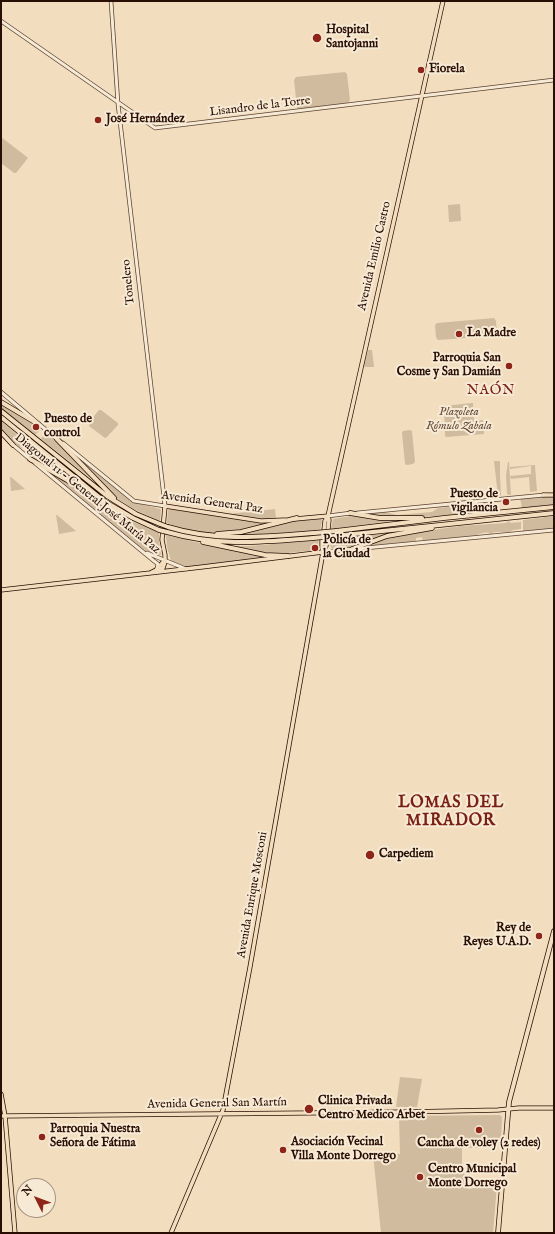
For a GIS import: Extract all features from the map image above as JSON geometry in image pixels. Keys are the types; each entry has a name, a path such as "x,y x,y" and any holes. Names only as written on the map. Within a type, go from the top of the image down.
{"highway":[{"path":"1,402 38,424"},
{"path":"1,411 107,496 136,514 168,527 200,535 237,538 313,535 335,536 554,513"},
{"path":"1,417 104,501 133,518"},
{"path":"1,432 13,445"},
{"path":"57,439 110,494 136,514"},
{"path":"30,459 45,470 76,485 110,508 159,530 215,542 254,543 336,531 444,518 554,507"},
{"path":"350,513 380,518 444,518"},
{"path":"200,535 241,532 297,518"},
{"path":"352,549 387,536 452,524"},
{"path":"192,538 209,544 265,555 288,556"},
{"path":"498,1233 508,1109 554,931"}],"main road":[{"name":"Avenida Emilio Castro","path":"326,529 325,520 328,516 443,1"},
{"path":"543,495 554,495"},
{"name":"Avenida General Paz","path":"165,506 261,521 328,516"},
{"name":"Tonelero","path":"165,506 162,540 165,560"},
{"path":"1,590 157,570 186,569 323,552 326,546 325,539"},
{"name":"Avenida Enrique Mosconi","path":"171,1233 221,1114 250,967 323,552"},
{"path":"157,570 165,560"},
{"path":"1,1094 15,1233"},
{"name":"Avenida General San Martín","path":"3,1116 554,1108"}],"street":[{"name":"Tonelero","path":"111,1 118,104 165,506"},
{"name":"Lisandro de la Torre","path":"1,22 154,128 554,80"},
{"name":"Avenida General Paz","path":"1,392 38,424 134,501 165,506"},
{"name":"Diagonal 11 - General José María Paz","path":"1,436 30,459"},
{"name":"Diagonal 11 - General José María Paz","path":"45,470 157,563 157,570"},
{"name":"Avenida General Paz","path":"328,516 543,495"},
{"path":"323,552 554,530"},
{"path":"144,552 186,569"}],"green space":[{"path":"345,72 347,74 350,100 348,103 297,108 294,80 296,77"},
{"path":"1,137 28,158 16,173 1,163"},
{"path":"460,204 461,221 449,222 448,205"},
{"path":"494,318 496,321 497,333 495,336 438,340 436,337 435,325 437,323"},
{"path":"368,350 372,350 374,367 364,366"},
{"name":"Plazoleta Rómulo Zabala","path":"473,403 474,421 483,420 484,434 446,437 444,406"},
{"path":"1,405 31,422 38,428 39,431 35,435 1,408"},
{"path":"99,410 118,423 118,425 105,438 89,426 89,422"},
{"path":"1,421 27,443 23,448 19,447 1,430"},
{"path":"403,431 412,431 415,462 407,465 405,464 402,433"},
{"path":"44,434 61,445 99,485 41,439"},
{"path":"33,447 81,486 41,464 28,453"},
{"path":"71,452 133,502 160,509 160,521 133,509 112,495"},
{"path":"494,461 500,461 500,496 498,496"},
{"path":"508,462 511,495 507,494 506,475"},
{"path":"535,465 537,491 530,492 529,477 511,479 510,476 531,474 531,466 510,469 510,467"},
{"path":"48,471 76,487 111,512 159,533 161,555 153,554 141,548 47,472"},
{"path":"11,477 25,489 11,491"},
{"path":"554,496 554,505 522,508 520,498"},
{"path":"494,502 495,510 446,515 397,517 364,514 385,512 397,515 432,512 438,508"},
{"path":"170,509 274,522 234,533 205,533 185,529 167,523 168,510"},
{"path":"275,509 276,518 265,520 228,514"},
{"path":"57,515 76,531 59,534"},
{"path":"351,516 400,520 331,529 333,519"},
{"path":"554,516 554,529 523,532 523,520"},
{"path":"321,519 320,530 235,535 292,521"},
{"path":"509,521 510,523 521,522 521,529 510,532 495,532 490,534 484,533 423,541 422,537 416,538 416,541 367,546 388,537 461,526 506,523"},
{"path":"402,532 353,547 332,548 329,544 330,539"},
{"path":"166,535 221,548 269,557 187,567 171,561 167,547"},
{"path":"319,540 316,550 279,554 269,554 227,546 250,546"},
{"path":"400,1077 422,1079 417,1107 396,1107"},
{"name":"Centro Municipal Monte Dorrego","path":"500,1115 502,1117 501,1139 476,1138 490,1140 490,1148 462,1148 462,1164 468,1189 497,1185 493,1233 381,1233 373,1154 400,1154 399,1116"}],"place":[{"name":"Hospital Santojanni","path":"317,38"},
{"name":"Fiorela","path":"421,70"},
{"name":"José Hernández","path":"98,120"},
{"name":"La Madre","path":"459,334"},
{"name":"Parroquia San Cosme y San Damián","path":"509,366"},
{"name":"Puesto de control","path":"36,427"},
{"name":"Puesto de vigilancia","path":"506,502"},
{"name":"Policía de la Ciudad","path":"315,548"},
{"name":"Carpediem","path":"370,855"},
{"name":"Rey de Reyes U.A.D.","path":"539,936"},
{"name":"Clinica Privada Centro Medico Arbet","path":"309,1109"},
{"name":"Cancha de voley (2 redes)","path":"479,1130"},
{"name":"Parroquia Nuestra Señora de Fátima","path":"42,1137"},
{"name":"Asociación Vecinal Villa Monte Dorrego","path":"283,1150"},
{"name":"Centro Municipal Monte Dorrego","path":"420,1177"}],"district":[{"name":"NAÓN","path":"491,391"},
{"name":"LOMAS DEL MIRADOR","path":"451,813"}]}
